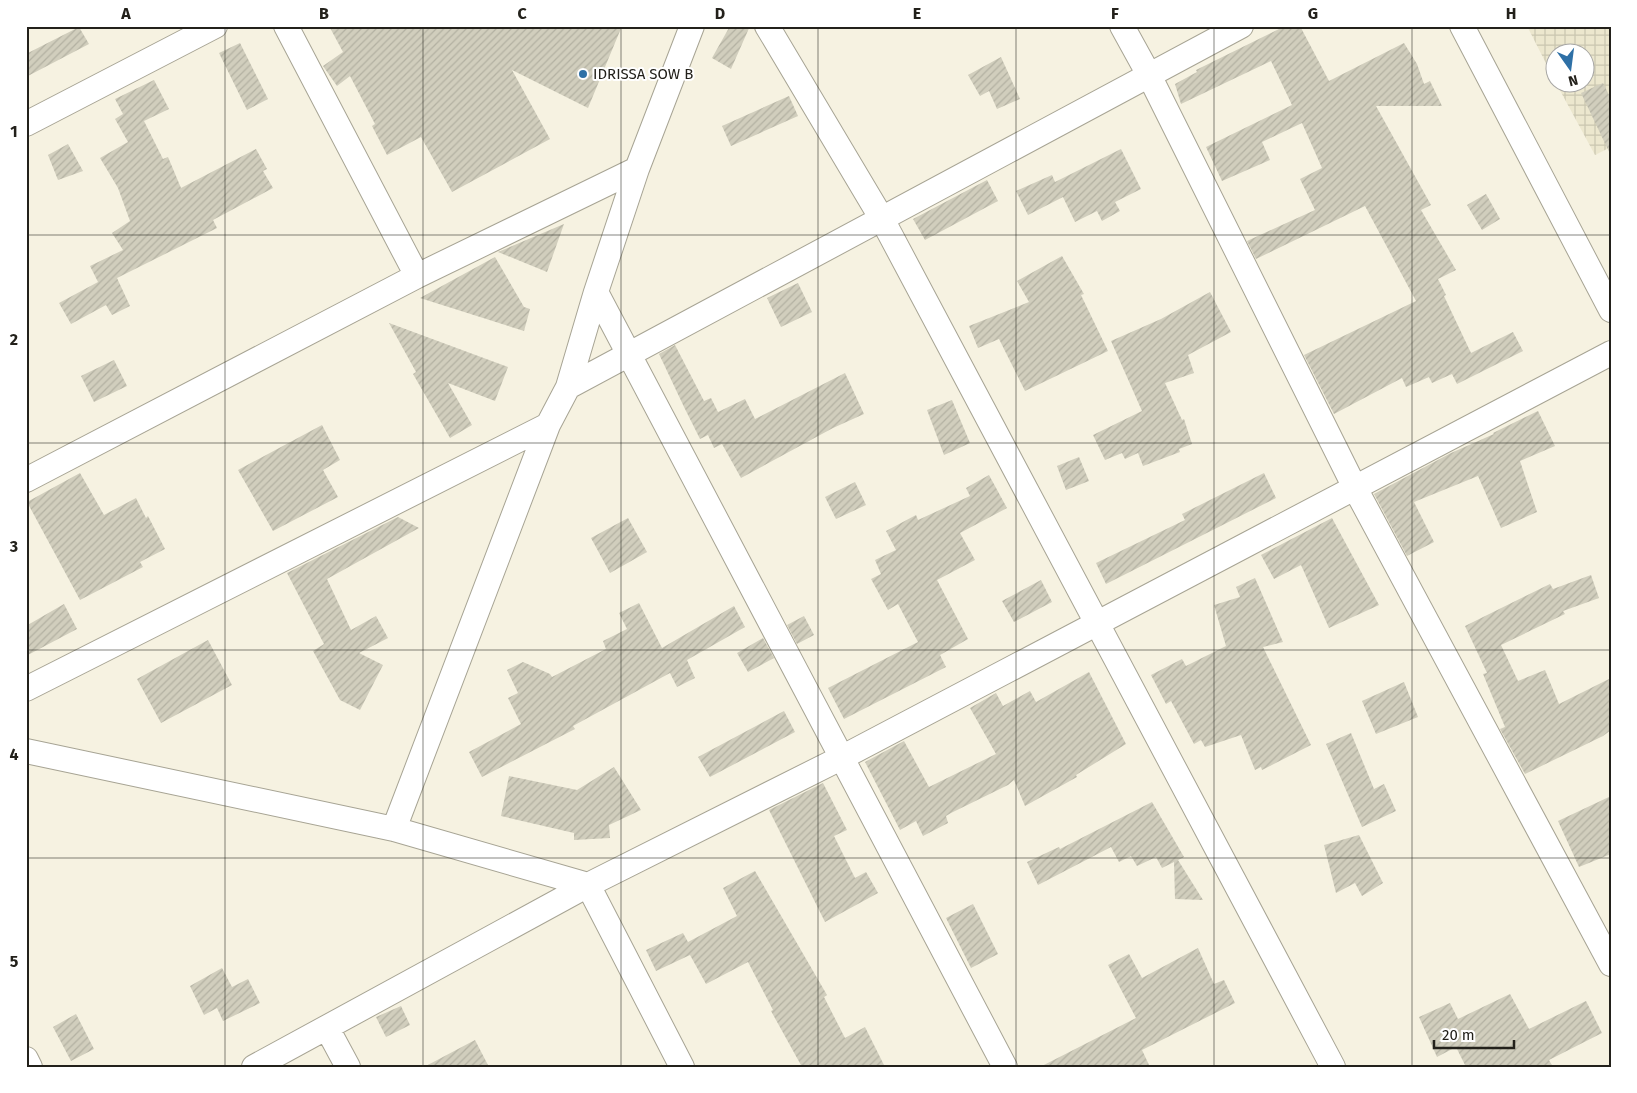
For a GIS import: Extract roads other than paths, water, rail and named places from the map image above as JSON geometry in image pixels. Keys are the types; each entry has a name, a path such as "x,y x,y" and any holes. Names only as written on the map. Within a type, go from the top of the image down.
{"street":[{"path":"26,124 215,26"},
{"path":"286,26 417,276"},
{"path":"394,829 548,425 568,387 596,292 636,169 692,26"},
{"path":"767,26 882,219 1333,1067"},
{"path":"1122,26 1149,75 1354,488 1611,964"},
{"path":"568,387 1240,26"},
{"path":"1462,26 1611,310"},
{"path":"26,480 417,276 636,169"},
{"path":"596,292 628,356 1005,1067"},
{"path":"254,1067 588,885 841,758 1611,354"},
{"path":"26,690 548,425"},
{"path":"26,751 394,829 588,885 682,1067"},
{"path":"327,1028 348,1067"},
{"path":"26,1059 30,1067"}],"place":[{"name":"IDRISSA SOW B","path":"583,74"}]}
